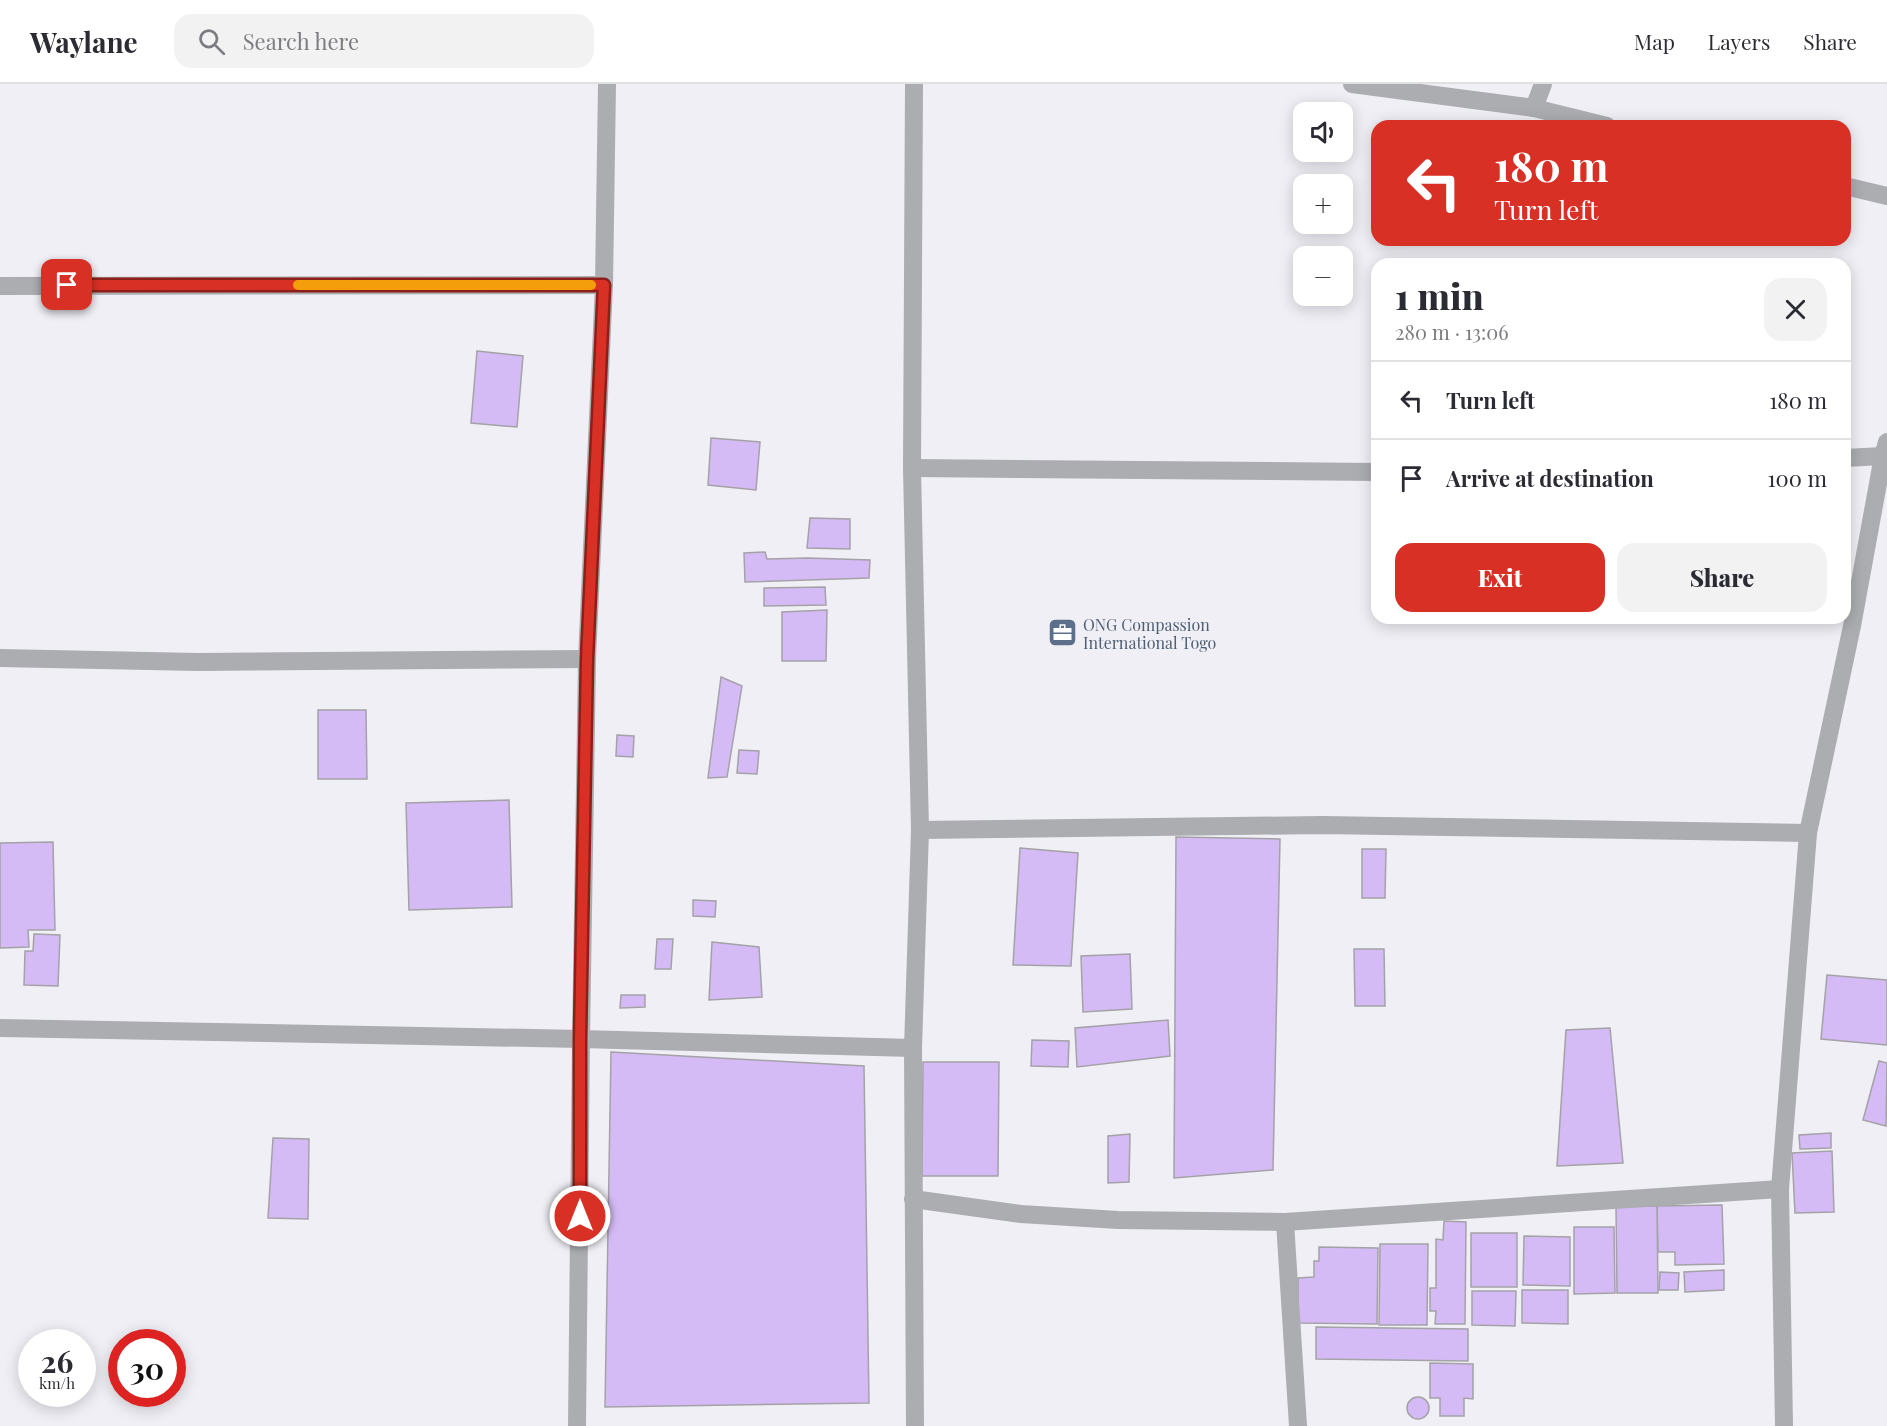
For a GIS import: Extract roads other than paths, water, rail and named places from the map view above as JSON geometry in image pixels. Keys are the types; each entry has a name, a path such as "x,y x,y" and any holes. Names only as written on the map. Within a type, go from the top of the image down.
{"street":[{"path":"577,1426 580,1283 580,1039 587,659 604,285 608,84"},
{"path":"914,84 912,468 920,830 913,1048 915,1426"},
{"path":"1352,84 1534,108 1583,120"},
{"path":"1534,108 1543,84"},
{"path":"1851,187 1887,196"},
{"path":"0,286 604,285"},
{"path":"1784,1426 1780,1189 1808,833 1852,626 1885,449 1851,457"},
{"path":"912,468 1371,472"},
{"path":"0,658 198,662 587,659"},
{"path":"920,830 1322,825 1808,833"},
{"path":"0,1028 913,1048"},
{"path":"913,1199 1021,1214 1118,1220 1285,1222 1780,1189"},
{"path":"1285,1222 1298,1426"}],"place":[{"name":"ONG Compassion International Togo","path":"1062,633"}]}
